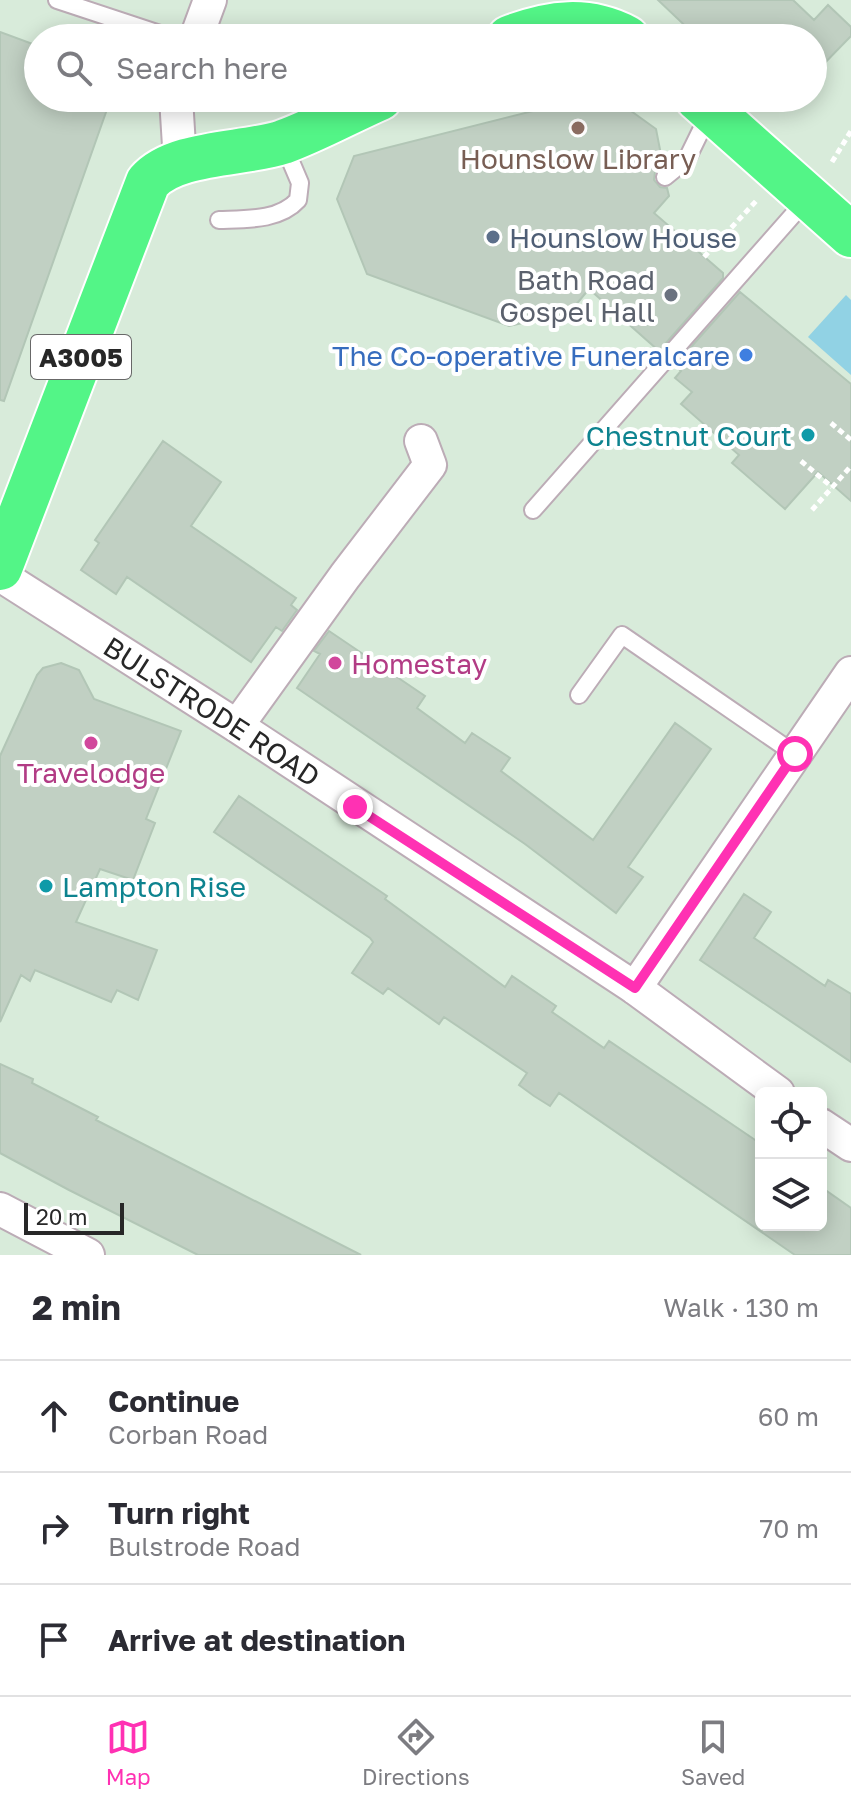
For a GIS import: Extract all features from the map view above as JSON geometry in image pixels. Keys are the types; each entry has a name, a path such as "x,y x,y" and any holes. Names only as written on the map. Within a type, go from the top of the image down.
{"main road":[{"path":"567,24 607,21"},
{"name":"A3005","path":"0,568 148,182 158,171 180,162 283,142 349,112"},
{"path":"713,112 808,177 851,235"}],"street":[{"path":"201,24 210,0"},
{"path":"177,112 180,162"},
{"path":"237,726 430,465 421,441"},
{"name":"BULSTRODE ROAD","path":"0,575 237,726 635,988 770,1087"},
{"path":"635,988 851,673"},
{"path":"827,1129 851,1145"},
{"path":"0,1209 88,1255"}],"lane":[{"path":"57,0 130,24"},
{"path":"665,177 687,159 711,112"},
{"path":"219,220 285,211 298,200 300,183 283,142"},
{"path":"533,510 808,177"},
{"path":"579,695 622,635 795,754"}],"path":[{"path":"704,257 808,177 851,131"},
{"path":"831,423 851,440"},
{"path":"801,461 832,487"},
{"path":"812,510 851,466"}],"shaded area":[{"path":"846,295 851,300 851,375 808,337"}],"building":[{"path":"658,0 793,0 814,20 828,5 851,27 851,36 827,61 827,24 683,24"},
{"path":"0,32 24,41 24,112 106,112 4,401 0,400"},
{"name":"Hounslow House","path":"529,112 632,112 656,129 663,165 655,172 654,180 660,187 667,188 669,196 654,213 723,273 723,278 659,351 589,289 569,313 509,326 367,274 337,199 354,156"},
{"path":"740,292 851,384 851,501 818,472 785,509 732,463 739,455 681,404 692,392 675,378 681,371 675,365"},
{"path":"163,441 221,482 191,526 296,598 291,605 297,610 282,631 276,627 251,662 127,577 116,594 81,570 99,543 95,540"},
{"path":"329,631 425,696 417,708 465,743 472,733 510,758 501,771 593,840 675,723 711,749 628,867 643,877 616,913 525,844 297,688 320,654 314,651"},
{"name":"Lampton Rise","path":"61,663 79,670 94,699 181,731 146,819 155,823 133,880 100,869 76,922 157,950 138,1000 117,990 111,1002 35,970 30,981 21,975 0,1022 0,756 37,675 43,668"},
{"path":"239,796 387,896 385,899 505,987 512,976 556,1006 552,1012 604,1048 609,1041 755,1140 755,1228 559,1093 550,1106 534,1096 519,1085 527,1073 444,1017 439,1024 388,988 383,994 352,973 373,942 370,938 214,832"},
{"path":"744,894 771,912 754,938 825,986 828,980 851,994 851,1062 700,960"},
{"path":"0,1064 33,1079 32,1083 98,1117 96,1120 361,1255 198,1255 69,1190 0,1153"},
{"path":"827,1191 851,1208 851,1255 795,1255 760,1231 827,1231"}],"place":[{"name":"Hounslow Library","path":"578,128"},
{"name":"Hounslow House","path":"493,237"},
{"name":"Bath Road Gospel Hall","path":"671,295"},
{"name":"The Co-operative Funeralcare","path":"746,355"},
{"name":"Chestnut Court","path":"808,435"},
{"name":"Homestay","path":"335,663"},
{"name":"Travelodge","path":"91,743"},
{"name":"Lampton Rise","path":"46,886"}],"route":[{"path":"355,807 635,988 795,754"}]}
